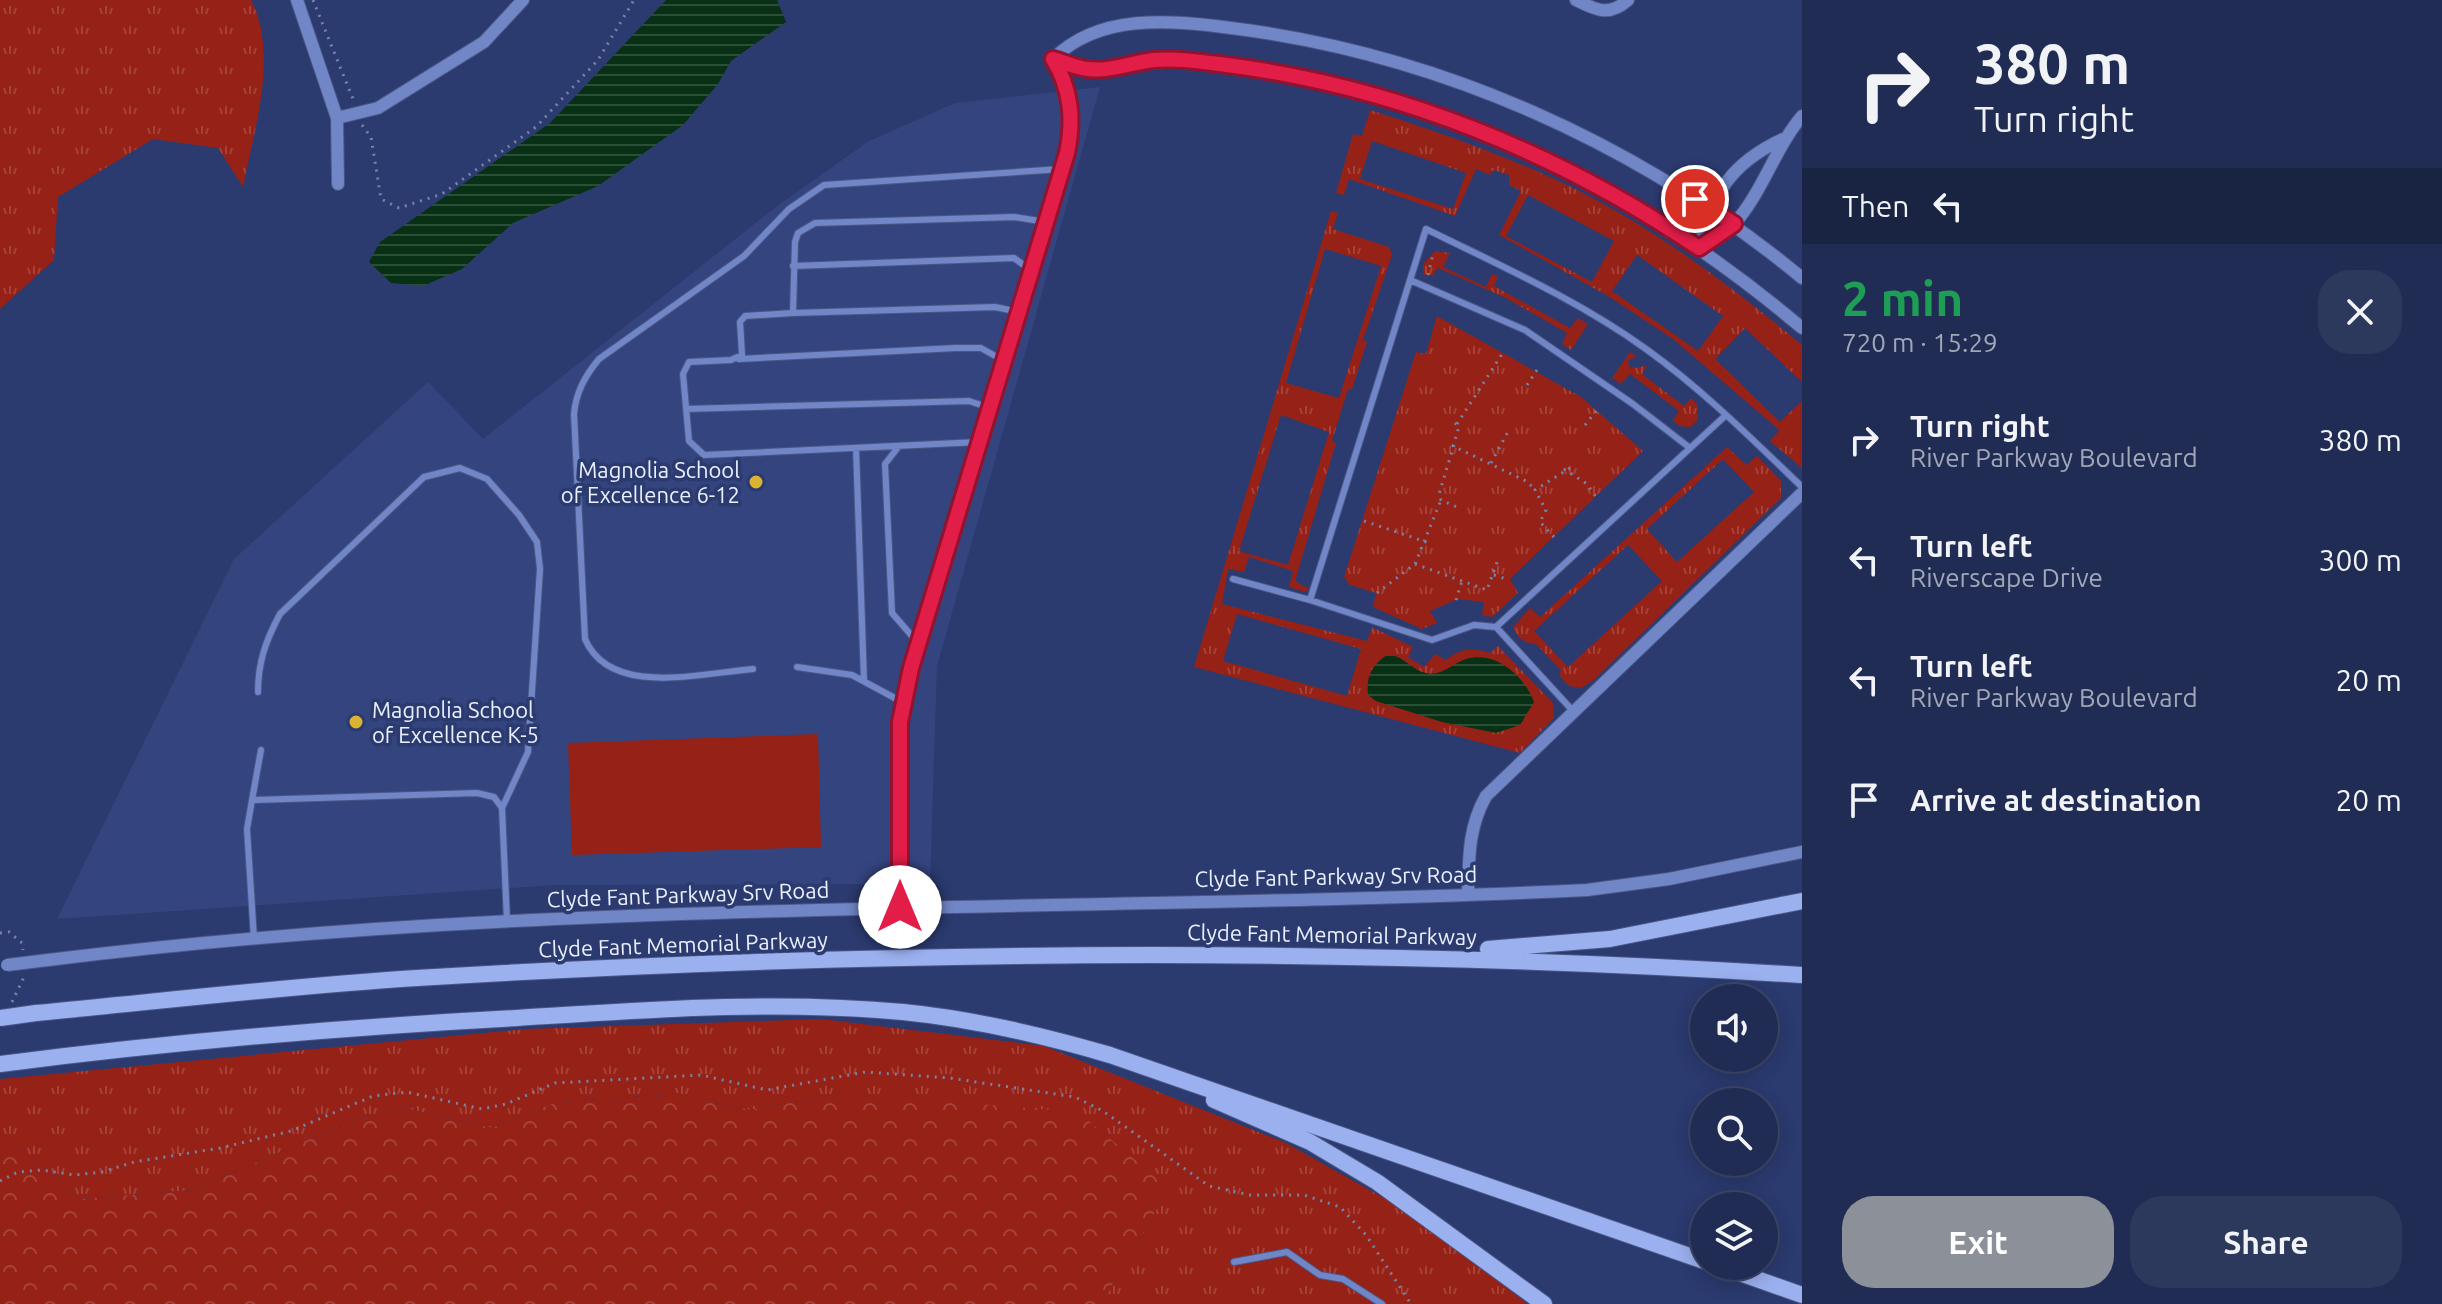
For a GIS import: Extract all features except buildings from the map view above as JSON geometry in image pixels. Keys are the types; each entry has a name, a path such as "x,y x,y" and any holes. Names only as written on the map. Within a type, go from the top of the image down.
{"main road":[{"path":"1417,956 1597,941 1802,901"},
{"name":"Clyde Fant Memorial Parkway","path":"0,1018 318,985 641,966 1177,954 1417,956 1802,975"},
{"path":"4,1063 292,1033 592,1013 762,1007 905,1012 1017,1030 1110,1055 1690,1256"},
{"path":"1110,1055 1310,1142 1420,1212 1544,1304"},
{"path":"1760,1280 1802,1295"}],"street":[{"path":"297,0 337,118 338,184"},
{"path":"337,118 378,108 484,42 523,0"},
{"path":"1576,0 1604,12 1617,9 1628,0"},
{"path":"1053,59 1072,39 1140,22 1198,23 1336,46 1434,73 1535,113 1636,163 1734,224 1802,278"},
{"path":"900,907 900,722 919,643 1071,133 1066,81 1053,59"},
{"path":"1053,59 1088,69 1151,61 1196,61 1273,72 1379,96 1466,125 1553,162 1611,192 1699,248 1802,328"},
{"path":"1699,248 1734,224 1774,163 1783,139 1802,116"},
{"path":"1699,248 1709,208 1734,173 1757,153 1783,139"},
{"path":"1468,894 1470,838 1475,816 1486,796 1802,493"},
{"name":"Clyde Fant Parkway Srv Road","path":"3,966 254,939 507,921 900,907 1468,894 1625,886 1802,852"}],"lane":[{"path":"753,669 642,678 605,667 590,651 585,639 574,414 576,399 586,375 599,359 744,256 789,209 824,185 834,181 995,175 1062,169"},
{"path":"793,313 793,266 798,233 815,223 1014,217 1046,222"},
{"path":"1310,600 1426,229 1547,286 1646,349 1726,415 1802,487"},
{"path":"793,266 1014,258 1032,271"},
{"path":"1410,280 1525,330 1633,404 1690,448"},
{"path":"738,359 742,355 740,322 745,316 995,307 1019,312"},
{"path":"980,442 704,455 689,441 685,366 689,362 956,348 981,348 1004,361"},
{"path":"686,409 960,401 981,403 990,408"},
{"path":"1496,627 1726,415"},
{"path":"899,446 885,464 892,613 919,643"},
{"path":"856,448 864,681"},
{"path":"258,692 258,669 265,642 280,614 413,487 424,477 460,468 487,479 519,515 537,542 540,569 528,752 502,808 507,921"},
{"path":"1233,579 1310,600 1432,640 1474,625 1496,627 1573,711"},
{"path":"797,667 852,675 904,703"},
{"path":"254,939 247,829 261,750"},
{"path":"252,800 477,793 494,797 502,808"},
{"path":"1234,1262 1287,1252 1320,1275 1343,1279 1382,1304"}],"path":[{"path":"313,0 337,52 363,129 371,137 381,199 399,208 442,194 536,127 598,60 634,0"},
{"path":"1428,275 1433,254"},
{"path":"1377,593 1415,564 1441,500 1439,494 1454,445 1456,423 1504,351"},
{"path":"1527,385 1537,370"},
{"path":"1585,425 1597,410"},
{"path":"1491,463 1510,428"},
{"path":"1454,445 1528,482 1546,510 1540,522 1554,537"},
{"path":"1535,490 1570,468"},
{"path":"1564,469 1587,484 1596,497"},
{"path":"1441,500 1459,508"},
{"path":"1364,521 1432,544"},
{"path":"1415,564 1487,590 1499,557"},
{"path":"1493,575 1509,580"},
{"path":"1456,600 1462,581"},
{"path":"0,1181 30,1171 74,1175 102,1172 134,1162 220,1148 291,1131 373,1096 407,1092 482,1109 506,1104 555,1083 701,1075 767,1090 865,1072 950,1078 1075,1097 1103,1111 1209,1186 1250,1195 1304,1195 1340,1207 1366,1235 1411,1304"}],"shaded area":[{"path":"666,0 777,0 786,22 731,61 718,84 683,125 598,186 513,223 462,269 423,286 391,283 369,262 380,242 550,123"},
{"name":"Magnolia School of Excellence 6-12","path":"1100,87 937,666 930,884 554,885 57,919 234,559 428,382 483,439 777,206 869,141 955,103"},
{"path":"1387,655 1398,657 1431,674 1466,659 1488,658 1516,675 1534,702 1520,725 1496,733 1442,722 1376,701 1368,695 1369,677 1377,663"}],"green space":[{"path":"0,0 251,0 259,21 264,68 258,117 243,187 218,148 153,139 58,197 54,260 0,309"},
{"path":"1370,110 1526,166 1649,231 1742,297 1802,345 1802,382 1745,328 1715,359 1780,422 1802,401 1802,468 1770,441 1779,431 1777,428 1673,339 1608,296 1499,235 1521,191 1509,185 1509,175 1493,170 1490,175 1476,169 1455,216 1349,179 1344,195 1336,193 1353,134 1362,136","holes":["1372,141 1466,173 1453,209 1360,179","1528,195 1614,241 1592,282 1506,236","1637,255 1723,316 1698,351 1612,291"]},
{"path":"1331,211 1338,213 1333,229 1389,247 1392,255 1363,340 1367,342 1352,389 1348,389 1332,441 1336,443 1295,581 1309,589 1305,592 1289,587 1293,571 1249,557 1244,572 1228,569 1222,604 1367,641 1372,628 1376,629 1413,647 1408,657 1424,667 1435,654 1446,660 1461,651 1472,649 1490,653 1498,646 1553,703 1554,718 1520,753 1194,667","holes":["1325,249 1381,266 1339,398 1286,383","1281,415 1329,432 1288,565 1239,551","1237,614 1361,649 1347,696 1223,661"]},
{"path":"1435,251 1450,253 1443,267 1486,287 1492,274 1498,277 1494,286 1570,328 1578,318 1588,324 1571,350 1562,344 1567,333 1506,298 1438,268 1432,276 1423,275 1423,264"},
{"path":"1437,316 1581,397 1643,451 1510,579 1518,593 1492,617 1482,615 1484,602 1458,599 1430,611 1437,623 1422,629 1373,607 1376,593 1350,585 1344,577 1416,352 1426,354"},
{"path":"1630,352 1637,357 1628,360 1630,368 1647,366 1642,374 1684,406 1691,398 1697,404 1697,421 1690,427 1679,426 1673,420 1679,411 1630,374 1621,384 1612,378"},
{"path":"1727,447 1746,465 1757,456 1781,481 1781,498 1594,680 1581,688 1569,686 1559,675 1561,670 1536,644 1519,637 1513,627 1530,608 1540,617","holes":["1723,459 1754,492 1677,562 1647,529","1628,545 1662,581 1568,667 1534,631"]},
{"path":"818,734 821,847 572,855 568,743"},
{"path":"821,1019 1044,1046 1286,1143 1398,1206 1528,1304 1101,1304 1169,1188 842,1093 750,1110 676,1093 552,1104 492,1128 405,1108 358,1118 193,1190 80,1199 13,1142 0,1148 0,1079 526,1029"},
{"path":"676,1093 750,1110 842,1093 1078,1112 1169,1188 1101,1304 0,1304 0,1148 13,1142 80,1199 193,1190 358,1118 405,1108 492,1128 552,1104"}],"place":[{"name":"Magnolia School of Excellence 6-12","path":"756,482"},
{"name":"Magnolia School of Excellence K-5","path":"356,722"}],"route":[{"path":"900,907 900,722 911,668 1067,153 1071,110 1066,81 1053,59 1088,69 1170,59 1196,61 1273,72 1379,96 1466,125 1564,168 1611,192 1699,248 1734,224 1695,199"}]}
